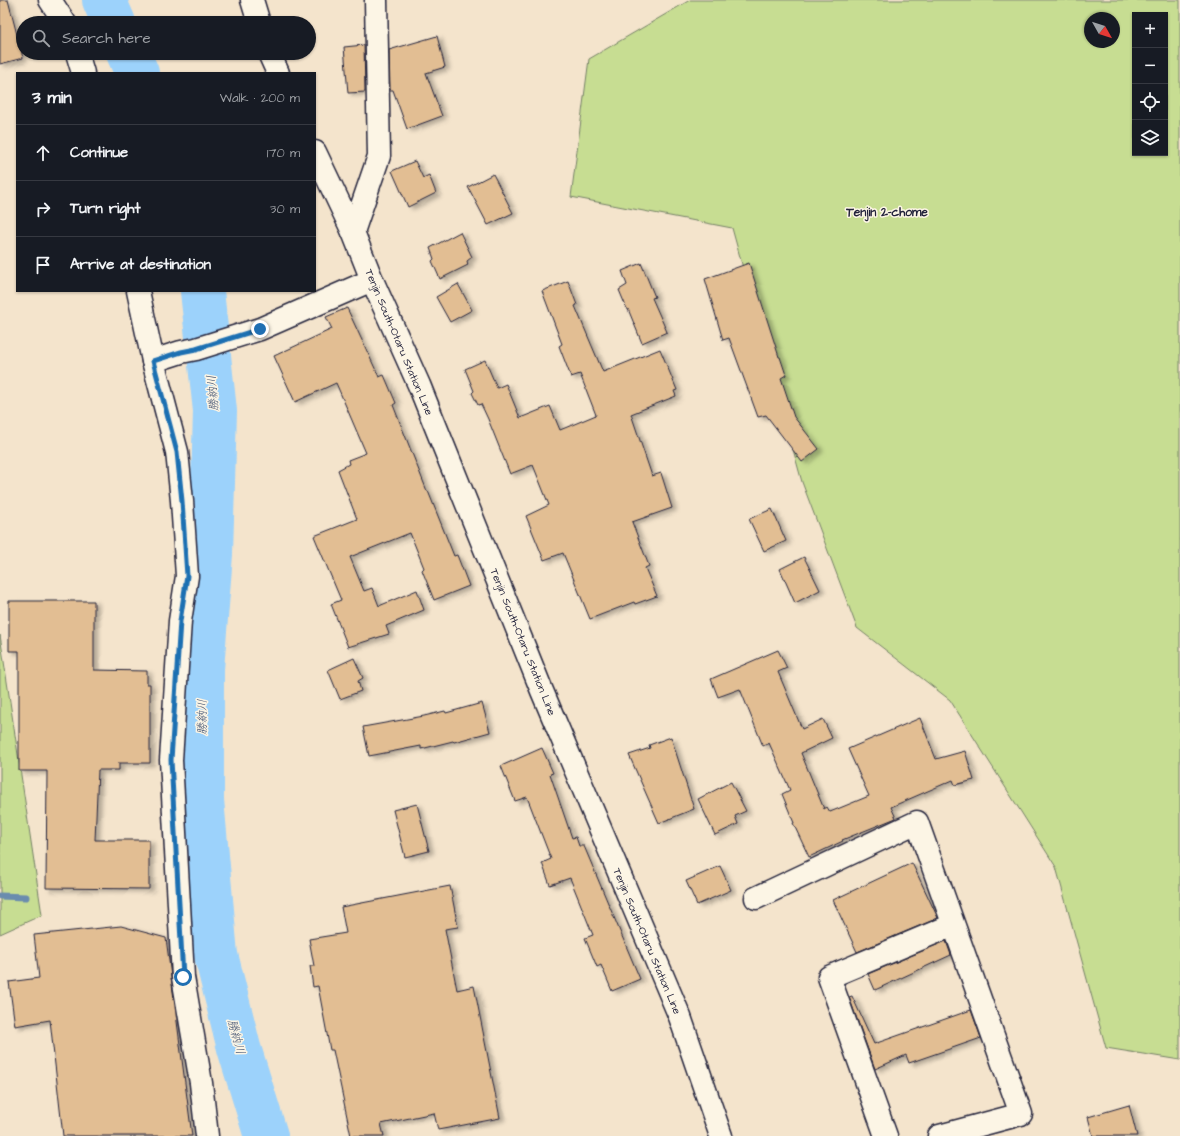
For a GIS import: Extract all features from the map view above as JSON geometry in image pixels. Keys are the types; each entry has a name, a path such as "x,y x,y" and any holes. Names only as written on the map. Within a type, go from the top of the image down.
{"street":[{"path":"50,0 60,16"},
{"path":"252,0 257,16"},
{"path":"353,232 379,156 376,0"},
{"path":"79,60 83,72"},
{"path":"272,60 278,72"},
{"name":"Tenjin South-Otaru Station Line","path":"316,154 353,232 372,280 419,385 542,691 680,1017 721,1136"},
{"path":"153,361 260,329 372,280"},
{"path":"138,292 153,361 177,452 182,501 187,576 180,621 171,760 183,977 201,1083 207,1136"},
{"path":"756,898 917,822 1021,1114 939,1136"},
{"path":"886,1136 829,977 953,925"}],"green space":[{"path":"690,0 1180,0 1180,1060 1106,1048 1056,867 950,700 857,628 802,482 732,228 571,197 589,59"},
{"path":"0,635 42,915 0,934"}],"building":[{"path":"0,0 8,0 16,31 16,60 0,64"},
{"path":"437,36 445,67 426,73 442,116 407,129 393,90 390,90 389,50"},
{"path":"364,45 365,92 348,93 344,47"},
{"path":"415,161 423,178 429,175 436,193 408,207 392,171"},
{"path":"493,174 513,213 488,225 468,187"},
{"path":"460,232 472,257 467,261 468,265 440,279 432,261 434,259 430,248"},
{"path":"641,263 655,297 652,298 667,332 642,343 619,290 627,285 622,271"},
{"path":"749,263 786,375 781,378 794,417 819,449 802,462 766,415 758,417 729,338 723,340 705,279"},
{"path":"568,281 577,305 575,306 603,372 660,349 677,390 674,391 676,396 631,414 652,476 661,473 672,508 632,522 649,566 645,568 657,596 635,604 634,602 590,619 563,553 544,560 526,516 549,505 533,465 510,474 481,404 478,405 472,393 474,391 465,369 485,360 497,388 506,384 520,418 550,406 560,430 596,415 580,374 571,377 559,346 562,344 542,291"},
{"path":"458,284 472,310 450,322 436,297"},
{"path":"347,308 379,377 384,375 396,403 393,405 427,491 454,556 457,555 469,586 434,600 422,570 424,568 410,533 350,557 364,591 372,588 379,606 417,590 424,610 386,626 389,634 348,647 331,604 341,600 314,536 357,519 338,470 349,464 348,460 366,453 336,383 295,402 274,356 332,329 326,317"},
{"path":"772,509 786,541 764,551 749,519"},
{"path":"804,557 820,590 795,603 780,569"},
{"path":"9,601 94,601 94,670 147,671 147,684 150,684 150,763 119,763 119,770 98,770 95,840 149,840 149,889 46,888 47,771 19,771 19,651 9,651"},
{"path":"778,650 787,668 778,672 802,729 823,719 832,738 801,753 824,809 827,807 830,812 869,796 848,749 920,718 936,759 965,751 974,780 955,785 953,780 891,807 896,818 842,840 843,841 809,857 793,823 782,794 790,790 769,743 763,746 740,689 718,697 711,679"},
{"path":"354,658 363,678 358,681 361,691 340,699 328,670"},
{"path":"482,703 490,732 421,749 421,746 369,756 363,727 445,711 446,713"},
{"path":"671,737 694,809 659,823 629,755 650,748 649,745"},
{"path":"542,748 553,773 550,774 572,838 576,837 579,846 584,846 640,979 612,991 601,965 597,967 585,938 593,935 570,878 550,885 542,863 551,859 527,797 515,801 501,766"},
{"path":"731,782 746,811 735,816 738,824 715,835 698,799"},
{"path":"417,804 429,851 405,857 393,810"},
{"path":"912,863 938,918 857,952 833,900"},
{"path":"720,866 731,890 697,905 686,881"},
{"path":"450,886 458,927 445,929 457,990 474,986 500,1118 438,1130 434,1113 381,1124 384,1136 351,1136 333,1050 330,1050 318,986 313,987 310,966 314,966 309,939 346,933 341,907"},
{"path":"121,926 166,938 192,1136 63,1136 50,1020 15,1026 9,982 39,978 34,935"},
{"path":"946,941 951,955 875,990 868,974"},
{"path":"852,996 874,1044 971,1010 981,1038 909,1063 906,1055 875,1069 849,997"},
{"path":"1129,1105 1137,1136 1093,1136 1088,1117"}],"waterway":[{"name":"勝納川","path":"104,0 111,16"},
{"name":"勝納川","path":"131,60 137,72"},
{"name":"勝納川","path":"202,292 215,411 211,554 202,669 202,800 216,955 239,1048 266,1136"},
{"path":"0,896 26,897"}],"district":[{"name":"Tenjin 2-chome","path":"887,212"}],"route":[{"path":"183,977 171,760 180,621 187,576 177,452 153,361 260,329"}]}
